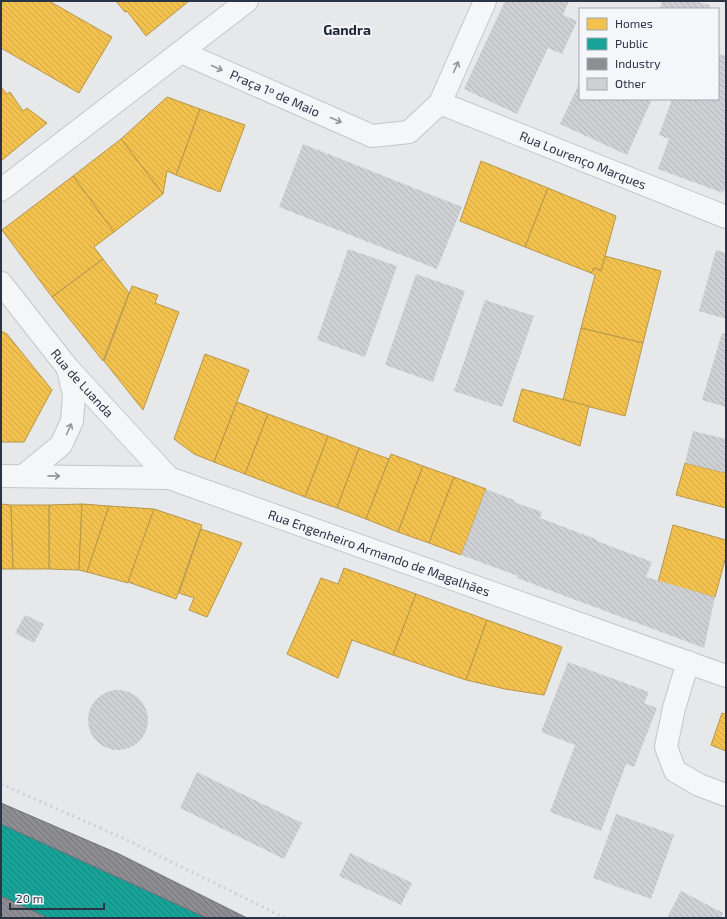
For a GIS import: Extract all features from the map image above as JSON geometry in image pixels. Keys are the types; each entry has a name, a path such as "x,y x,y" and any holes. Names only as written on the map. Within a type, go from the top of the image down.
{"street":[{"path":"1,190 247,1"},
{"path":"440,103 485,1"},
{"name":"Praça 1º de Maio","path":"181,52 372,136 408,132 440,103"},
{"name":"Rua Lourenço Marques","path":"440,103 726,217"},
{"name":"Rua de Luanda","path":"1,283 67,367 169,478"},
{"path":"23,476 62,445 72,421 74,395 67,367"},
{"name":"Rua Engenheiro Armando de Magalhães","path":"1,476 169,478 688,662 725,669"},
{"path":"688,662 674,708 666,747 675,772 699,785 726,795"}],"building: Homes":[{"path":"1,1 49,1 112,37 79,93 1,48"},
{"path":"116,1 189,1 146,36 127,11 125,12"},
{"path":"1,87 7,94 10,92 23,111 27,108 47,123 1,161"},
{"path":"167,97 200,109 176,175 167,171 163,194 121,139"},
{"path":"200,109 245,125 220,192 176,175"},
{"path":"121,139 163,194 114,232 73,176"},
{"path":"481,161 548,188 525,247 460,221"},
{"path":"73,176 114,232 94,247 103,259 52,297 2,230"},
{"path":"548,188 616,216 601,271 594,268 591,273 525,247"},
{"path":"605,256 661,271 643,343 581,328 595,275 591,273 594,268 601,271"},
{"path":"103,259 129,293 103,361 52,297"},
{"path":"132,286 158,295 155,303 179,312 143,410 104,361"},
{"path":"581,328 643,343 625,416 563,400"},
{"path":"1,331 7,334 52,390 24,442 1,442"},
{"path":"205,354 249,370 214,462 194,454 174,439"},
{"path":"522,389 589,406 580,446 513,421"},
{"path":"237,402 268,414 245,474 214,462"},
{"path":"268,414 328,436 305,497 245,474"},
{"path":"328,436 359,448 337,508 305,497"},
{"path":"359,448 389,459 366,519 337,508"},
{"path":"391,454 423,466 398,532 366,519"},
{"path":"685,463 726,473 726,508 676,495"},
{"path":"423,466 454,477 429,543 398,532"},
{"path":"454,477 486,489 461,555 429,543"},
{"path":"1,504 11,505 13,569 1,569"},
{"path":"82,504 79,570 49,569 49,505"},
{"path":"82,504 109,506 87,572 79,570"},
{"path":"11,505 49,505 49,569 13,569"},
{"path":"109,506 154,509 128,583 87,572"},
{"path":"154,509 202,525 176,599 128,582"},
{"path":"673,525 726,540 726,556 715,597 658,582"},
{"path":"201,529 242,543 207,617 189,610 194,598 179,593"},
{"path":"344,568 416,594 393,655 352,640 338,678 287,654 321,578 338,584"},
{"path":"416,594 487,620 466,680 393,655"},
{"path":"487,620 562,647 544,695 505,689 466,680"},
{"path":"722,713 726,714 726,751 711,745"}],"building: Public":[{"path":"1,824 207,918 48,918 1,896"}],"building: Industry":[{"path":"1,803 119,854 247,918 207,918 1,824"},
{"path":"1,896 48,918 1,918"}],"building: Other":[{"path":"505,1 569,1 563,15 577,21 562,54 548,48 517,114 464,89"},
{"path":"662,1 694,1 710,5 709,8 660,8"},
{"path":"719,54 726,56 726,186 723,193 658,169 669,139 659,135 672,100 719,100"},
{"path":"579,84 579,100 652,100 627,155 560,124"},
{"path":"303,144 462,207 437,269 279,207"},
{"path":"348,249 397,266 365,357 317,340"},
{"path":"716,250 726,253 726,319 699,311"},
{"path":"416,274 465,291 433,382 385,365"},
{"path":"485,300 534,316 502,407 454,391"},
{"path":"722,333 726,334 726,407 702,400"},
{"path":"693,431 726,439 726,473 685,463"},
{"path":"486,489 514,500 514,502 542,512 540,518 652,562 646,577 715,597 704,648 517,578 518,576 461,555"},
{"path":"25,615 44,624 34,643 15,633"},
{"path":"568,662 649,692 644,703 657,708 634,767 626,764 601,831 550,812 575,745 541,732"},
{"path":"112,690 124,690 135,695 143,703 148,714 146,732 135,745 124,750 112,750 101,745 93,737 88,726 88,714 93,703 101,695"},
{"path":"197,772 302,823 284,859 180,808"},
{"path":"616,814 674,835 651,899 593,878"},
{"path":"350,853 412,883 401,905 339,876"},
{"path":"681,891 723,913 721,918 667,918"}],"railway":[{"path":"1,784 127,840 285,918"}],"district":[{"name":"Gandra","path":"347,29"}]}
